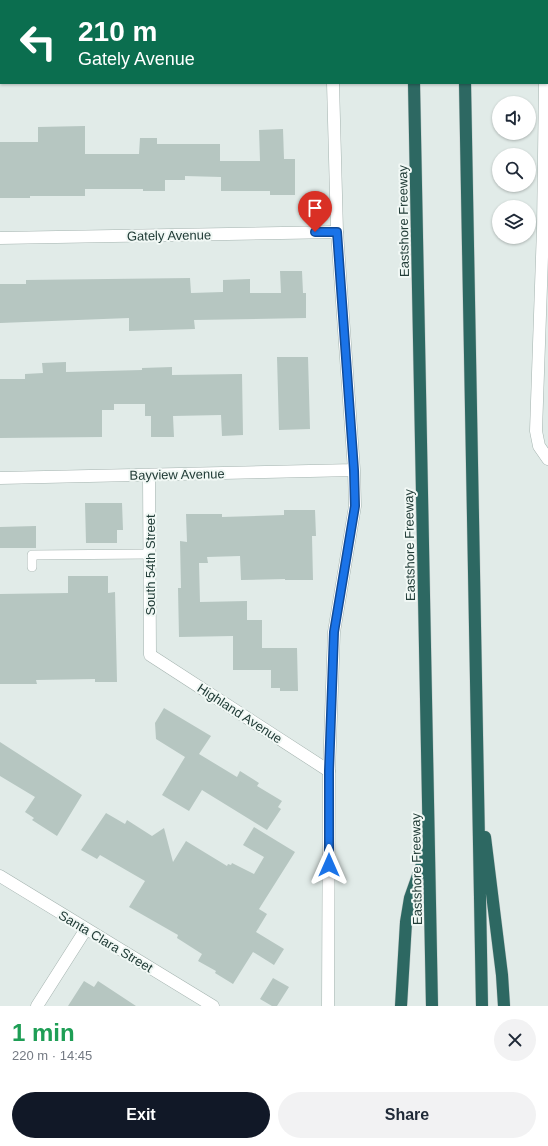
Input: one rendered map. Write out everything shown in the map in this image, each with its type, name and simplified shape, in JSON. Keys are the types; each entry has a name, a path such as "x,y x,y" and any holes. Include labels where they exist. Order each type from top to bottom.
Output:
{"highway":[{"name":"Eastshore Freeway","path":"414,84 432,1006"},
{"path":"465,84 482,1006"},
{"path":"477,771 502,975 504,1006"},
{"path":"401,1006 406,922 410,898 429,843"}],"street":[{"path":"328,1006 329,771 334,632 355,506 354,470 337,232 333,84"},
{"path":"545,84 545,228 536,431 539,446 548,459"},
{"name":"Gately Avenue","path":"0,238 337,232"},
{"name":"Bayview Avenue","path":"0,478 354,470"},
{"name":"South 54th Street","path":"149,475 150,655"},
{"name":"Highland Avenue","path":"150,655 329,771"},
{"name":"Santa Clara Street","path":"0,876 213,1006"},
{"path":"37,1006 86,929"}],"lane":[{"path":"32,567 32,555 150,554"}],"building":[{"path":"85,126 85,154 139,154 140,138 157,138 157,144 220,144 220,161 260,161 259,130 283,129 284,159 295,159 295,195 270,195 270,191 221,191 221,177 185,176 185,180 165,180 165,191 143,191 143,189 85,189 85,196 30,196 30,198 0,198 0,142 38,142 38,127"},
{"path":"280,271 302,271 303,293 306,293 306,318 194,320 195,329 129,331 129,318 0,323 0,284 26,284 26,280 190,278 191,293 223,292 223,280 250,279 250,293 281,293"},
{"path":"277,357 308,357 310,429 279,430"},
{"path":"66,362 66,372 142,370 142,368 172,367 172,375 242,374 243,435 222,436 221,415 173,416 174,437 151,437 151,416 145,416 145,404 114,404 114,410 102,410 102,437 0,438 0,379 25,379 25,374 43,373 42,363"},
{"path":"85,503 122,503 123,530 117,530 117,543 86,543"},
{"path":"284,510 315,510 316,536 312,536 313,580 241,580 240,556 207,557 208,563 199,563 200,602 247,601 247,620 262,620 262,648 297,648 298,691 280,691 280,688 271,688 271,670 233,670 233,636 179,637 178,588 181,588 180,541 187,542 186,514 222,514 222,517 284,515"},
{"path":"36,526 36,548 0,548 0,527"},
{"path":"68,576 108,576 108,593 115,592 117,682 95,682 95,679 36,680 37,684 0,684 0,594 68,593"},
{"path":"164,708 211,736 199,754 237,777 240,771 259,783 257,786 282,801 278,807 281,809 267,830 202,790 189,811 162,795 185,757 156,739 155,723"},
{"path":"0,742 82,795 57,836 32,820 34,818 25,812 35,797 0,776"},
{"path":"106,813 125,824 127,820 152,836 164,828 173,862 186,841 227,866 228,864 231,865 232,863 254,874 264,857 243,845 254,827 295,852 259,909 267,914 256,932 284,949 274,965 253,952 233,984 215,973 216,971 198,961 202,954 177,938 178,935 129,907 145,881 100,855 97,859 81,850"},
{"path":"273,978 289,987 277,1006 272,1006 260,999"},
{"path":"84,981 94,987 98,981 136,1006 68,1006"}],"route":[{"path":"315,232 337,232 345,327 355,506 334,632 329,771 329,865"}]}
